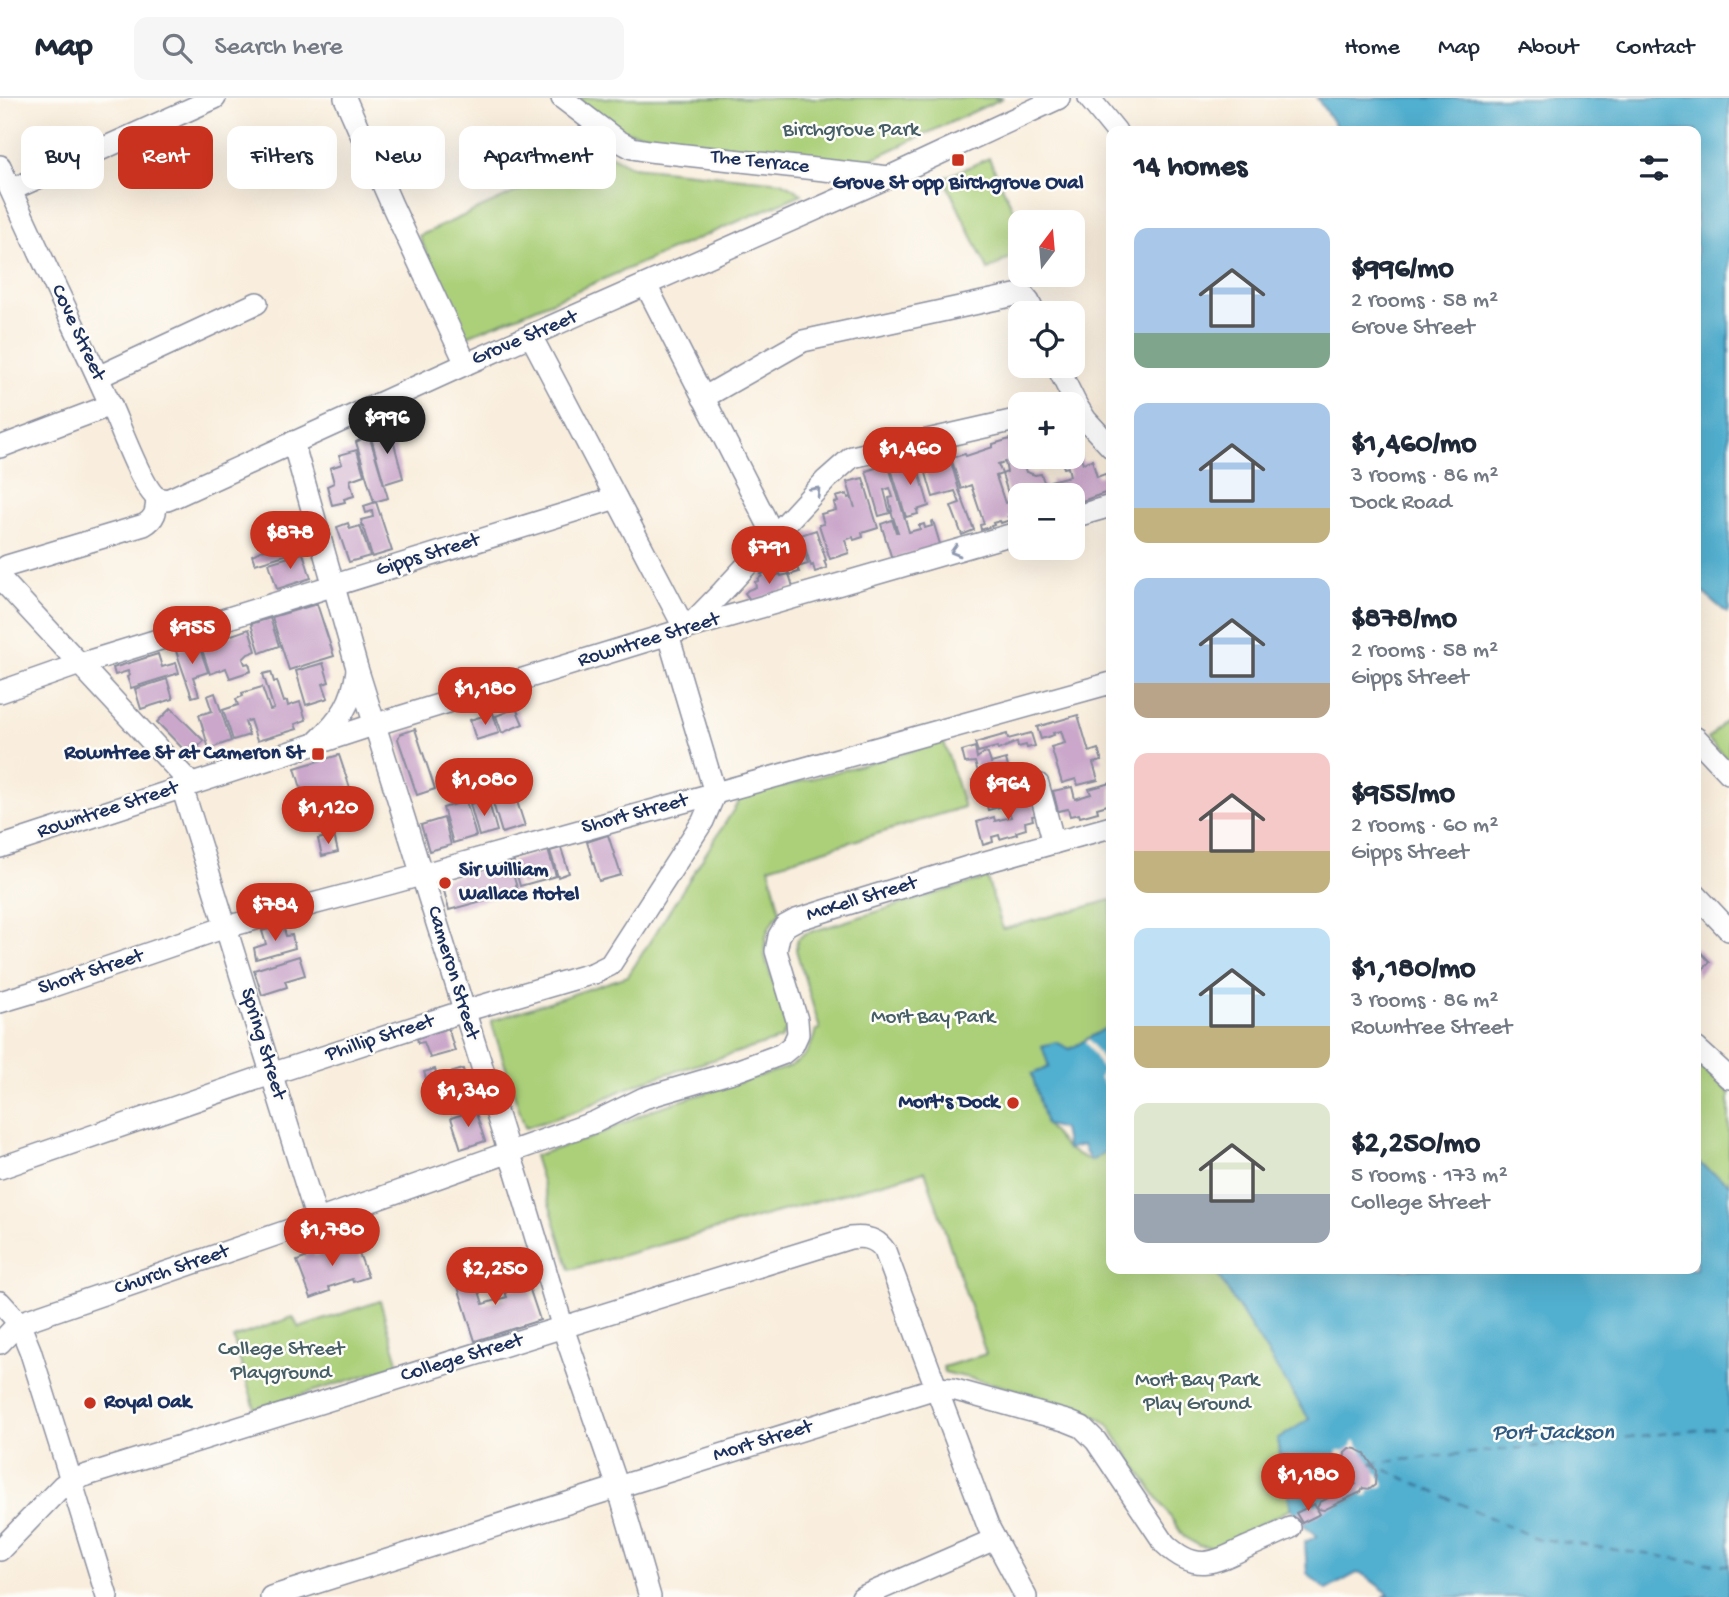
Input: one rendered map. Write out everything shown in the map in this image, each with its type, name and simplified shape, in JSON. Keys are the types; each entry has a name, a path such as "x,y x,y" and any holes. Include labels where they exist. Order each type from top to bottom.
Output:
{"street":[{"path":"11,190 215,98"},
{"path":"345,98 466,364"},
{"name":"The Terrace","path":"562,98 617,140 632,148 889,177"},
{"name":"Grove Street","path":"157,498 172,498 466,364 889,177 1059,98"},
{"path":"1089,98 1112,126"},
{"name":"Cove Street","path":"0,166 144,481 157,498"},
{"path":"646,285 774,536"},
{"path":"703,398 803,341 1014,295 1023,301"},
{"path":"97,377 257,303"},
{"path":"531,336 616,498 677,632 715,793"},
{"path":"0,447 111,405"},
{"path":"1085,419 1106,442"},
{"path":"677,632 723,591 826,480 852,457 1008,422"},
{"name":"Cameron Street","path":"293,442 375,724 563,1328 618,1487 650,1597"},
{"path":"0,572 7,566 144,524 152,520 157,498"},
{"name":"Gipps Street","path":"0,692 334,584 616,498"},
{"path":"1085,514 1106,507"},
{"name":"Rowntree Street","path":"0,847 375,724 1008,535"},
{"name":"Spring Street","path":"0,578 80,664 186,786 226,927 317,1220"},
{"path":"723,591 725,607 731,616"},
{"path":"316,743 331,729 346,708 353,693 358,668"},
{"name":"Short Street","path":"0,1002 226,927 1106,685"},
{"path":"1701,743 1729,773"},
{"path":"1038,784 1054,843"},
{"name":"Phillip Street","path":"0,1168 271,1074 464,1011 594,973 610,965 703,821 715,793"},
{"name":"McKell Street","path":"509,1153 595,1122 644,1098 736,1071 782,1054 793,1045 797,1034 797,1020 776,951 779,936 785,926 796,920 971,866 1106,828"},
{"path":"1701,900 1729,930"},
{"path":"1701,1053 1729,1078"},
{"name":"Church Street","path":"0,1343 19,1323 509,1153"},
{"name":"College Street","path":"0,1550 61,1486 71,1480 860,1237 869,1238 881,1245 885,1251 988,1526 1026,1597"},
{"path":"0,1302 19,1323 30,1350 107,1597"},
{"name":"Mort Street","path":"271,1597 936,1388 952,1389 1082,1427 1096,1441 1165,1544 1190,1560 1200,1563 1217,1561 1290,1528"},
{"path":"862,1597 995,1539"}],"green space":[{"name":"Birchgrove Park","path":"577,98 1003,98 859,165 617,130 616,126 612,126"},
{"path":"616,158 632,167 782,182 802,194 465,337 419,236 523,189 616,189"},
{"path":"989,158 1013,210 1008,210 1008,259 988,270 944,178"},
{"path":"1729,717 1729,762 1708,739"},
{"path":"944,742 964,807 769,867 780,912 767,932 765,956 786,1024 781,1039 650,1079 580,1110 525,1128 491,1021 628,976 741,798"},
{"name":"Mort Bay Park","path":"987,878 1003,929 1106,901 1106,1028 1070,1049 1049,1067 1032,1074 1046,1125 1067,1149 1091,1161 1106,1151 1106,1274 1217,1274 1310,1419 1277,1440 1291,1509 1213,1548 1200,1546 1184,1537 1102,1420 1082,1410 1040,1397 944,1372 943,1367 986,1354 925,1171 570,1270 534,1156 593,1137 654,1109 789,1067 800,1060 812,1043 816,1030 820,1029 796,950 797,940 804,934"},
{"path":"1701,1067 1729,1092 1729,1184 1701,1164"},
{"name":"College Street Playground","path":"380,1301 399,1365 255,1409 233,1338 293,1317 299,1328"}],"water":[{"path":"1317,98 1729,98 1727,613 1701,591 1701,126 1336,126"},
{"path":"1106,1028 1106,1151 1091,1161 1083,1145 1067,1149 1063,1129 1046,1125 1032,1074 1049,1067 1042,1046 1056,1042 1070,1049"},
{"name":"Port Jackson","path":"1701,1164 1729,1184 1729,1597 1383,1597 1389,1594 1364,1575 1357,1573 1326,1590 1307,1573 1305,1542 1317,1536 1291,1509 1277,1440 1309,1419 1217,1274 1701,1274"}],"pier":[{"path":"1089,1039 1106,1065 1106,1088 1099,1077 1103,1070 1085,1041"},
{"path":"1355,1440 1385,1485 1369,1491 1364,1497 1361,1492 1302,1523 1296,1513 1314,1504 1316,1506 1355,1484 1336,1452 1349,1448"}],"building":[{"path":"390,428 403,478 384,484 370,434"},
{"path":"369,435 388,498 374,502 356,442"},
{"path":"1008,440 1008,469 1025,469 1035,475 1041,474 1044,483 1008,483 1008,493 1002,474 996,476 1005,503 1008,502 1008,521 993,523 994,525 981,530 980,525 984,524 971,485 961,489 951,458 965,454 966,456","holes":["1005,462 1007,472 1002,474 998,464"]},
{"path":"357,450 364,475 350,480 354,496 344,499 345,502 332,505 327,486 334,483 330,468 342,464 339,455"},
{"path":"949,455 974,530 962,535 951,506 960,503 955,491 933,497 923,463"},
{"path":"915,458 929,506 917,510 918,514 906,517 890,465"},
{"path":"1092,460 1097,477 1105,474 1106,493 1085,500 1085,483 1051,483 1070,476 1068,469 1085,469 1085,462"},
{"path":"888,464 909,532 920,529 919,525 924,524 925,528 932,526 933,521 940,544 892,559 881,524 892,520 898,532 889,498 893,497 890,488 884,490 890,513 879,516 866,471"},
{"path":"863,478 878,528 862,533 863,537 845,540 849,553 830,559 819,525 824,524 821,514 836,510 836,497 847,494 855,508 847,482"},
{"path":"376,502 392,551 372,557 361,520 373,517 372,511 366,513 364,506"},
{"path":"348,523 350,529 360,526 370,556 349,562 337,527"},
{"path":"816,530 827,568 815,572 801,535"},
{"path":"293,537 298,551 255,564 252,555 265,549 264,546"},
{"path":"802,543 808,564 797,567 799,572 789,575 783,553 791,551 789,546"},
{"path":"303,553 311,578 277,589 269,563"},
{"path":"767,572 769,578 789,574 793,587 751,601 745,593 756,587 755,582 761,574"},
{"path":"317,604 334,656 289,670 272,617"},
{"path":"270,618 279,646 260,653 251,624"},
{"path":"249,629 256,651 243,659 245,664 249,663 251,671 230,678 226,668 210,674 200,643"},
{"path":"198,643 208,672 193,677 199,695 192,697 176,651"},
{"path":"158,654 162,667 176,663 179,673 131,688 128,671 115,675 113,668"},
{"path":"323,663 329,682 323,684 328,698 306,705 296,671"},
{"path":"271,672 284,702 287,701 288,706 300,702 306,720 295,724 297,729 257,741 250,720 245,722 249,735 233,740 223,710 238,705 236,699 243,696 242,693 262,687 270,710 274,709 263,674"},
{"path":"167,679 173,699 141,709 135,689"},
{"path":"215,693 231,741 209,749 199,715 212,711 207,696"},
{"path":"171,708 204,741 189,755 157,722"},
{"path":"516,708 523,724 502,733 496,716"},
{"path":"493,713 499,733 476,740 470,720"},
{"path":"1078,715 1089,752 1098,749 1102,761 1093,763 1098,780 1078,785 1076,779 1062,783 1051,747 1065,743 1061,731 1041,739 1037,727"},
{"path":"415,729 435,789 417,795 398,739 400,734"},
{"path":"1031,733 1035,746 1027,748 1026,745 1018,747 1017,742 998,750 997,747 978,752 975,743 1007,734 1008,739"},
{"path":"975,747 977,758 984,753 988,754 991,763 1006,759 1015,796 1001,800 1003,806 988,810 984,794 977,796 972,780 980,779 975,762 965,763 962,751"},
{"path":"339,755 350,788 330,794 332,802 320,805 322,811 309,815 295,768"},
{"path":"1106,784 1106,805 1097,808 1098,812 1080,817 1079,814 1070,816 1068,809 1058,811 1053,791 1072,787 1075,799 1091,794 1089,789"},
{"path":"512,786 525,826 502,833 490,793"},
{"path":"488,799 497,831 479,836 470,804"},
{"path":"1028,799 1030,805 1034,804 1037,815 1032,816 1033,820 1025,822 1026,829 1000,839 999,835 992,837 993,842 983,845 977,822 994,817 995,821 1011,817 1007,805"},
{"path":"466,801 476,836 453,843 443,808"},
{"path":"444,818 451,845 429,851 421,825"},
{"path":"334,835 338,852 322,856 318,839"},
{"path":"608,835 621,875 599,881 587,842"},
{"path":"561,848 569,873 558,877 550,851"},
{"path":"548,850 556,876 520,886 513,861"},
{"path":"509,861 518,891 449,910 442,883 445,879"},
{"path":"283,925 286,936 292,935 295,948 256,959 254,948 266,944 262,931"},
{"path":"1701,952 1710,962 1701,972"},
{"path":"299,956 305,975 285,981 287,987 262,995 254,970"},
{"path":"448,1028 455,1051 430,1058 424,1042 418,1043 417,1038"},
{"path":"435,1069 437,1077 463,1069 467,1082 431,1093 424,1072"},
{"path":"475,1110 485,1141 461,1149 451,1118"},
{"path":"353,1238 368,1277 329,1287 330,1291 311,1298 297,1261 313,1252 315,1256 340,1247 338,1243"},
{"path":"471,1265 483,1304 507,1297 505,1292 528,1284 540,1320 475,1341 453,1271"},
{"path":"1349,1448 1364,1453 1376,1471 1375,1485 1370,1489 1363,1488 1361,1492 1324,1510 1318,1509 1320,1502 1356,1484 1344,1464 1345,1452"},
{"path":"1314,1504 1320,1514 1302,1523 1296,1513"}],"ferry route":[{"path":"1371,1463 1729,1427"},
{"path":"1371,1463 1535,1538 1729,1565"}],"place":[{"name":"Grove St opp Birchgrove Oval","path":"958,160"},
{"name":"Rowntree St at Cameron St","path":"318,754"},
{"name":"Sir William Wallace Hotel","path":"445,883"},
{"name":"Mort's Dock","path":"1013,1103"},
{"name":"Royal Oak","path":"90,1403"}],"park label":[{"name":"Mort Bay Park Play Ground","path":"1197,1393"}]}
